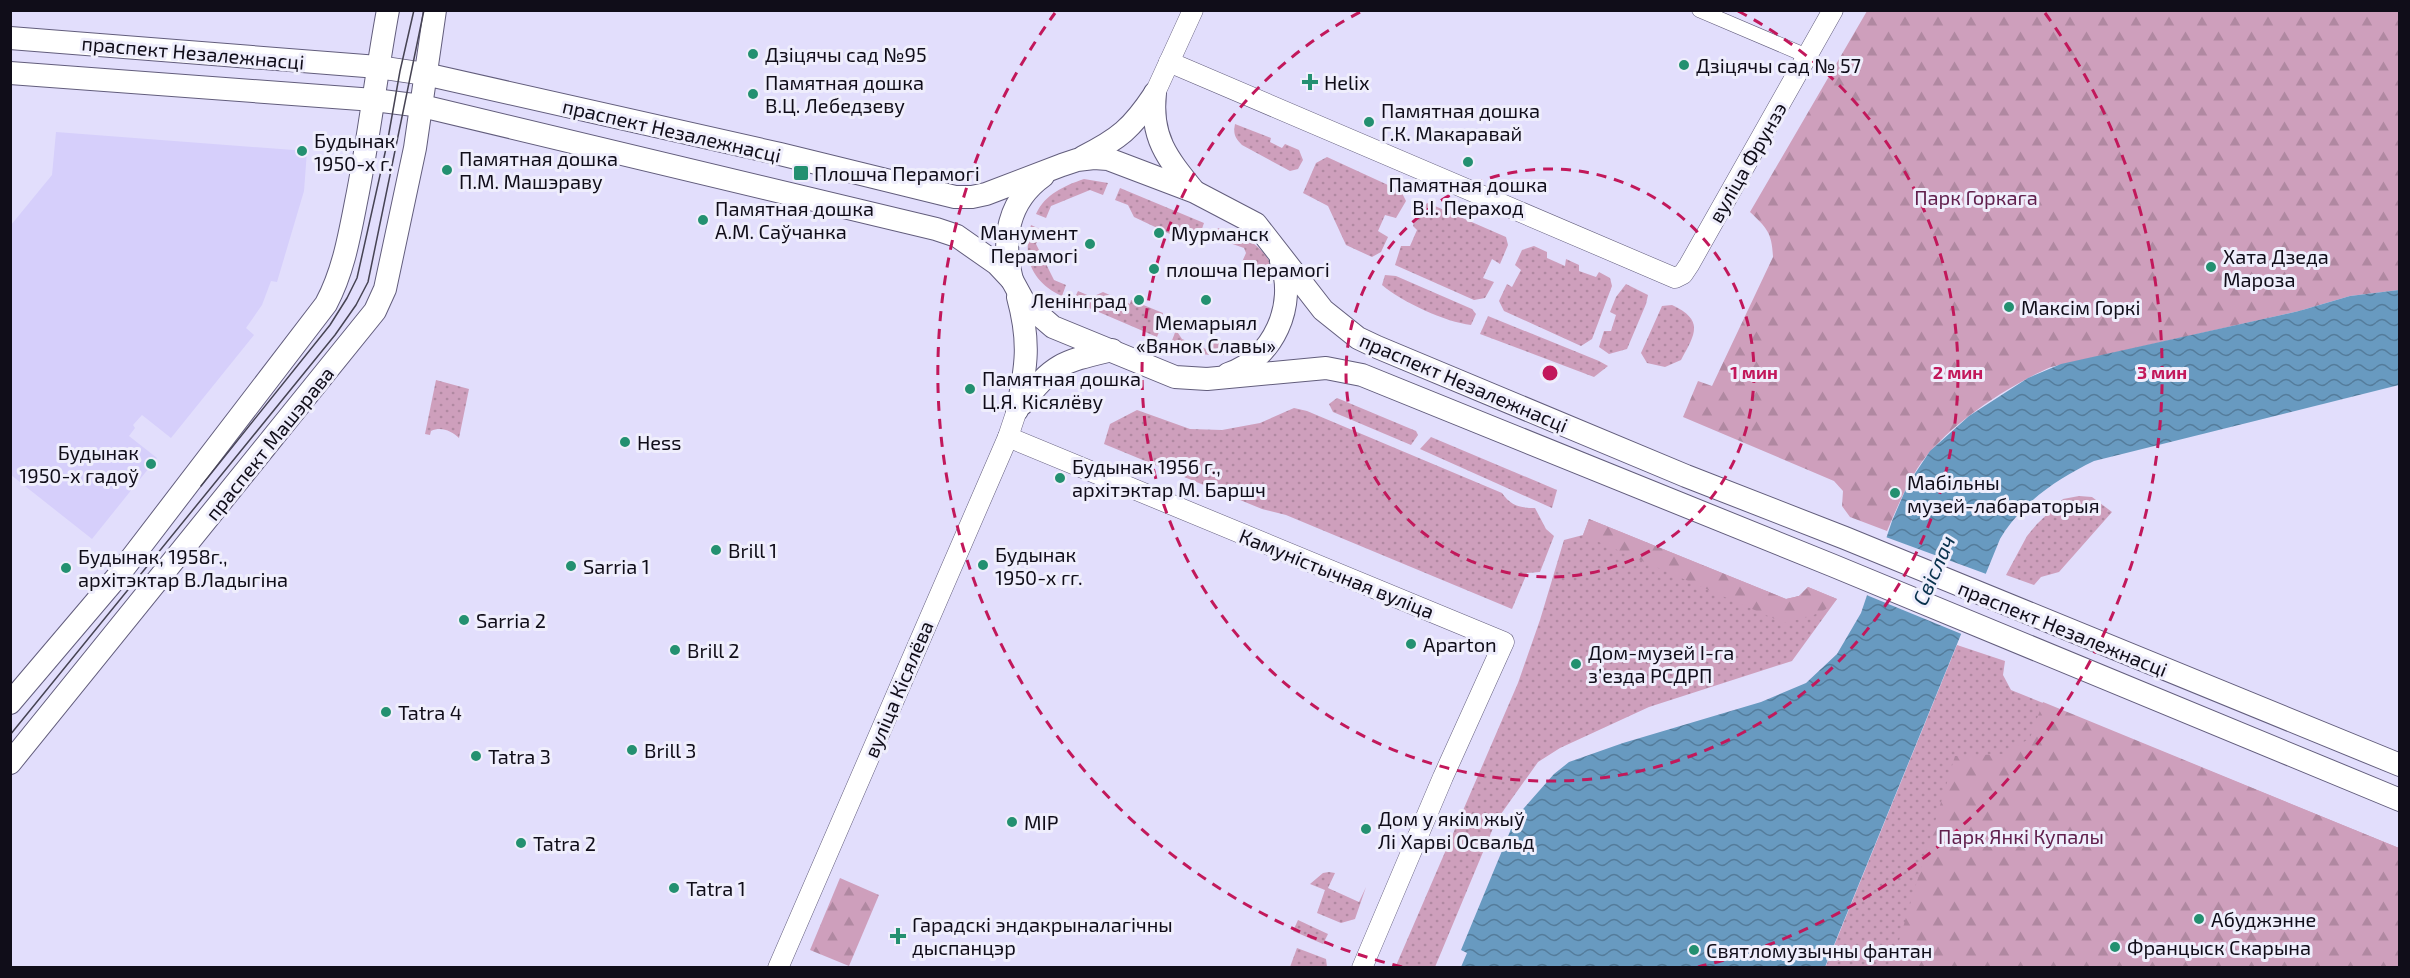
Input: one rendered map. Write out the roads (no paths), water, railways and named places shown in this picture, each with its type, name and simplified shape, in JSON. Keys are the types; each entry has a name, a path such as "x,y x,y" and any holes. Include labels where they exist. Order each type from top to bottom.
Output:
{"main road":[{"name":"праспект Машэрава","path":"10,703 117,577 326,304 338,282 360,183 388,10"},
{"name":"праспект Машэрава","path":"10,763 375,311 385,289 414,157 435,10"},
{"name":"праспект Незалежнасці","path":"10,38 378,67 425,74 780,154 955,197 986,194 1077,160 1108,159 1194,192 1256,224 1323,310 1358,338 1686,476 1845,538 2400,765"},
{"name":"праспект Незалежнасці","path":"10,74 374,100 422,106 936,228 957,236 980,251 1014,285 1032,311 1053,327 1175,376 1192,379 1326,368 1362,375 1995,632 2400,800"},
{"path":"1077,160 1119,136 1136,122 1155,93"},
{"path":"1155,93 1153,112 1159,140 1176,169 1194,192"},
{"path":"1017,410 1027,361 1023,318 1006,253 1007,234 1018,202 1029,188 1052,170"},
{"path":"1220,377 1234,372 1257,356 1281,322 1285,309 1286,281 1276,251"},
{"path":"1017,410 1040,380 1062,363 1112,350"},
{"path":"206,460 235,485"}],"street":[{"path":"1155,93 1193,10"},
{"path":"1699,10 1807,56"},
{"name":"вуліца Фрунзэ","path":"1169,62 1675,278 1683,274 1689,265 1833,10"},
{"name":"вуліца Кісялёва","path":"778,968 1008,437 1017,410"},
{"name":"Камуністычная вуліца","path":"1008,437 1504,642 1443,777 1362,968"}],"water":[{"name":"Свіслач","path":"2399,290 2399,385 2094,461 2041,493 2018,514 2000,539 1825,967 1461,967 1467,953 1461,950 1516,817 1554,774 1569,762 1623,743 1761,702 1806,683 1837,654 1861,613 1892,521 1908,484 1930,451 1969,416 2028,378 2061,364 2299,311 2350,296"}],"tram line":[{"path":"201,486 330,325 357,278 414,10"},
{"path":"10,735 335,335 356,305 368,282 424,10"}],"place":[{"name":"Дзіцячы сад №95","path":"753,54"},
{"name":"Дзіцячы сад № 57","path":"1684,65"},
{"name":"Helix","path":"1310,82"},
{"name":"Памятная дошка В.Ц. Лебедзеву","path":"753,94"},
{"name":"Памятная дошка Г.К. Макаравай","path":"1369,122"},
{"name":"Будынак 1950-х г.","path":"302,151"},
{"name":"Памятная дошка В.І. Пераход","path":"1468,162"},
{"name":"Памятная дошка П.М. Машэраву","path":"447,170"},
{"name":"Плошча Перамогі","path":"801,173"},
{"name":"Памятная дошка А.М. Саўчанка","path":"703,220"},
{"name":"Мурманск","path":"1159,233"},
{"name":"Манумент Перамогі","path":"1090,244"},
{"name":"Хата Дзеда Мароза","path":"2211,267"},
{"name":"плошча Перамогі","path":"1154,269"},
{"name":"Ленінград","path":"1139,300"},
{"name":"Мемарыял «Вянок Славы»","path":"1206,300"},
{"name":"Максім Горкі","path":"2009,307"},
{"name":"Памятная дошка Ц.Я. Кісялёву","path":"970,389"},
{"name":"Hess","path":"625,442"},
{"name":"Будынак 1950-х гадоў","path":"151,464"},
{"name":"Будынак 1956 г., архітэктар М. Баршч","path":"1060,478"},
{"name":"Мабільны музей-лабараторыя","path":"1895,493"},
{"name":"Brill 1","path":"716,550"},
{"name":"Будынак 1950-х гг.","path":"983,565"},
{"name":"Sarria 1","path":"571,566"},
{"name":"Будынак, 1958г., архітэктар В.Ладыгіна","path":"66,568"},
{"name":"Sarria 2","path":"464,620"},
{"name":"Aparton","path":"1411,644"},
{"name":"Brill 2","path":"675,650"},
{"name":"Дом-музей I-га зʼезда РСДРП","path":"1576,664"},
{"name":"Tatra 4","path":"386,712"},
{"name":"Brill 3","path":"632,750"},
{"name":"Tatra 3","path":"476,756"},
{"name":"МІР","path":"1012,822"},
{"name":"Дом у якім жыў Лі Харві Освальд","path":"1366,829"},
{"name":"Tatra 2","path":"521,843"},
{"name":"Tatra 1","path":"674,888"},
{"name":"Абуджэнне","path":"2199,919"},
{"name":"Гарадскі эндакрыналагічны дыспанцэр","path":"898,936"},
{"name":"Францыск Скарына","path":"2115,947"},
{"name":"Святломузычны фантан","path":"1694,950"}],"park label":[{"name":"Парк Горкага","path":"1976,197"},
{"name":"Парк Янкі Купалы","path":"2021,836"}]}
